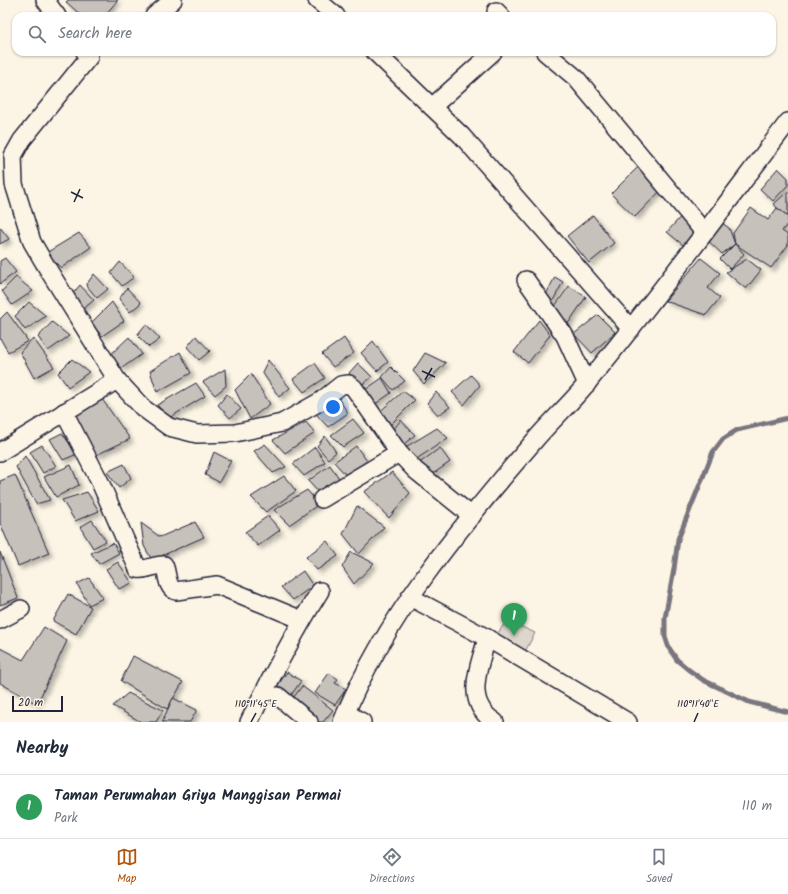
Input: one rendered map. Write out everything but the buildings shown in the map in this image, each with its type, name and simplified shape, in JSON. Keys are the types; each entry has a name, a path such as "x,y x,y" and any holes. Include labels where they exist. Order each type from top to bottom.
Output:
{"street":[{"path":"45,0 54,12"},
{"path":"159,12 173,0"},
{"path":"317,0 331,12"},
{"path":"88,56 22,140 13,156 14,184 32,242 117,380 143,408 170,427 197,434 235,433 282,423 321,401 341,385 349,384 354,388 399,453 415,470 472,516"},
{"path":"379,56 462,136 631,329"},
{"path":"432,107 489,56"},
{"path":"550,56 576,78 704,232"},
{"path":"362,722 344,718 379,646 410,597 472,516 536,439 587,384 631,329 788,122"},
{"path":"526,280 566,336 587,384"},
{"path":"0,452 117,380"},
{"path":"64,412 100,482 138,568 142,570 164,565 170,587 173,590 176,591 217,585 302,620"},
{"path":"322,499 399,453"},
{"path":"249,722 302,620 320,591"},
{"path":"410,597 487,638 628,722"},
{"path":"0,620 21,609"},
{"path":"487,638 475,684 476,698 487,717 495,722"},
{"path":"278,696 310,722"}],"shaded area":[{"path":"507,620 535,633 522,657 493,640"}],"waterway":[{"path":"788,418 737,430 723,439 713,452 678,539 665,618 665,636 669,648 677,660 689,670 703,680 749,702 788,712"}],"place":[{"name":"Taman Perumahan Griya Manggisan Permai","path":"514,636"}]}
